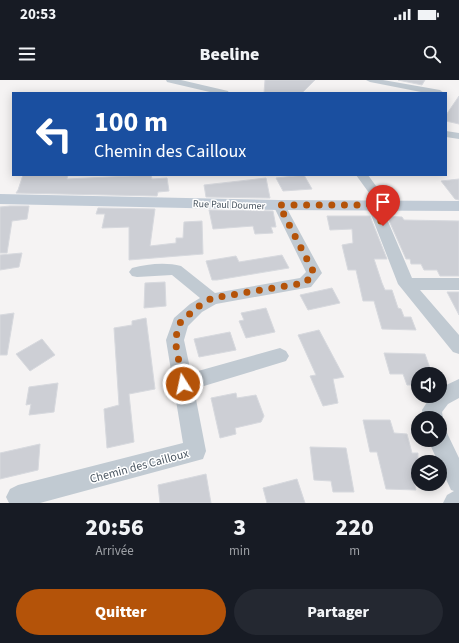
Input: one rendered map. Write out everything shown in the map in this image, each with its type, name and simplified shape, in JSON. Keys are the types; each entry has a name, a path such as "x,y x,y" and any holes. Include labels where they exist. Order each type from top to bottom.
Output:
{"street":[{"path":"170,80 221,92"},
{"path":"370,80 443,90"},
{"path":"447,134 459,136"},
{"path":"363,176 378,197 377,212 406,284 459,347"},
{"name":"Rue Paul Doumer","path":"0,198 279,205 459,206"},
{"name":"Chemin des Cailloux","path":"18,497 195,451 175,340 180,323 196,308 212,298 305,283 314,273 279,205"},
{"path":"137,272 168,269 176,270 212,298"},
{"path":"406,284 459,284"},
{"path":"183,384 280,356"},
{"path":"432,411 441,398 459,388"},
{"path":"442,447 459,482"},
{"path":"455,503 459,501"}],"building":[{"path":"265,80 315,80 303,92 264,92"},
{"path":"398,80 425,80 422,85"},
{"path":"459,96 459,124 447,121 447,114"},
{"path":"23,176 68,176 67,179 151,176 152,179 167,178 169,191 158,192 157,196 16,193"},
{"path":"305,176 312,189 283,191 276,178"},
{"path":"266,178 270,198 206,197 204,185"},
{"path":"459,179 459,200 455,199 441,181"},
{"path":"29,206 27,219 12,221 7,253 0,253 0,207"},
{"path":"98,208 155,209 150,246 176,243 176,238 183,238 184,222 202,221 203,254 129,260 129,227 102,228 105,214 96,214"},
{"path":"209,210 273,211 276,227 271,227 273,233 255,234 253,226 213,229"},
{"path":"327,216 370,216 387,259 374,259 382,283 385,290 392,290 398,308 401,309 404,317 411,317 416,330 382,329 374,301 363,301 356,270 348,270 342,245 353,243 352,229 330,230"},
{"path":"387,216 402,217 404,220 459,221 459,276 440,276 437,270 424,270 421,264 411,264 410,259 406,259"},
{"path":"22,253 19,267 0,270 0,255"},
{"path":"282,255 289,268 217,280 212,280 206,261 236,256 239,262"},
{"path":"165,282 166,306 144,308 145,283"},
{"path":"332,288 340,303 308,310 300,295"},
{"path":"447,292 459,292 459,315"},
{"path":"266,308 275,332 246,338 239,321 244,320 241,313"},
{"path":"14,313 7,355 0,355 0,315"},
{"path":"146,318 155,389 129,394 134,442 107,448 104,409 119,405 114,328 132,325 132,321"},
{"path":"319,330 344,377 333,379 338,403 323,406 310,376 316,375 298,335"},
{"path":"230,332 236,350 199,357 194,339"},
{"path":"42,339 55,355 30,371 16,354"},
{"path":"384,353 425,354 430,367 411,367 411,385 407,385 403,374 390,374"},
{"path":"58,383 54,412 29,415 31,404 26,405 29,387"},
{"path":"236,393 237,398 256,395 264,416 261,422 235,428 236,434 220,438 211,398"},
{"path":"363,420 390,420 394,433 407,434 412,453 418,453 418,455 411,455 411,490 386,489 377,452 370,452"},
{"path":"40,444 38,470 0,479 0,453"},
{"path":"310,447 346,448 354,492 333,492 331,481 314,480"},
{"path":"206,474 211,503 160,503 158,485"},
{"path":"297,479 305,503 267,503 263,488"}],"route":[{"path":"183,384 175,340 180,323 196,308 212,298 305,283 314,273 279,205 378,205 377,212 383,226"}]}
